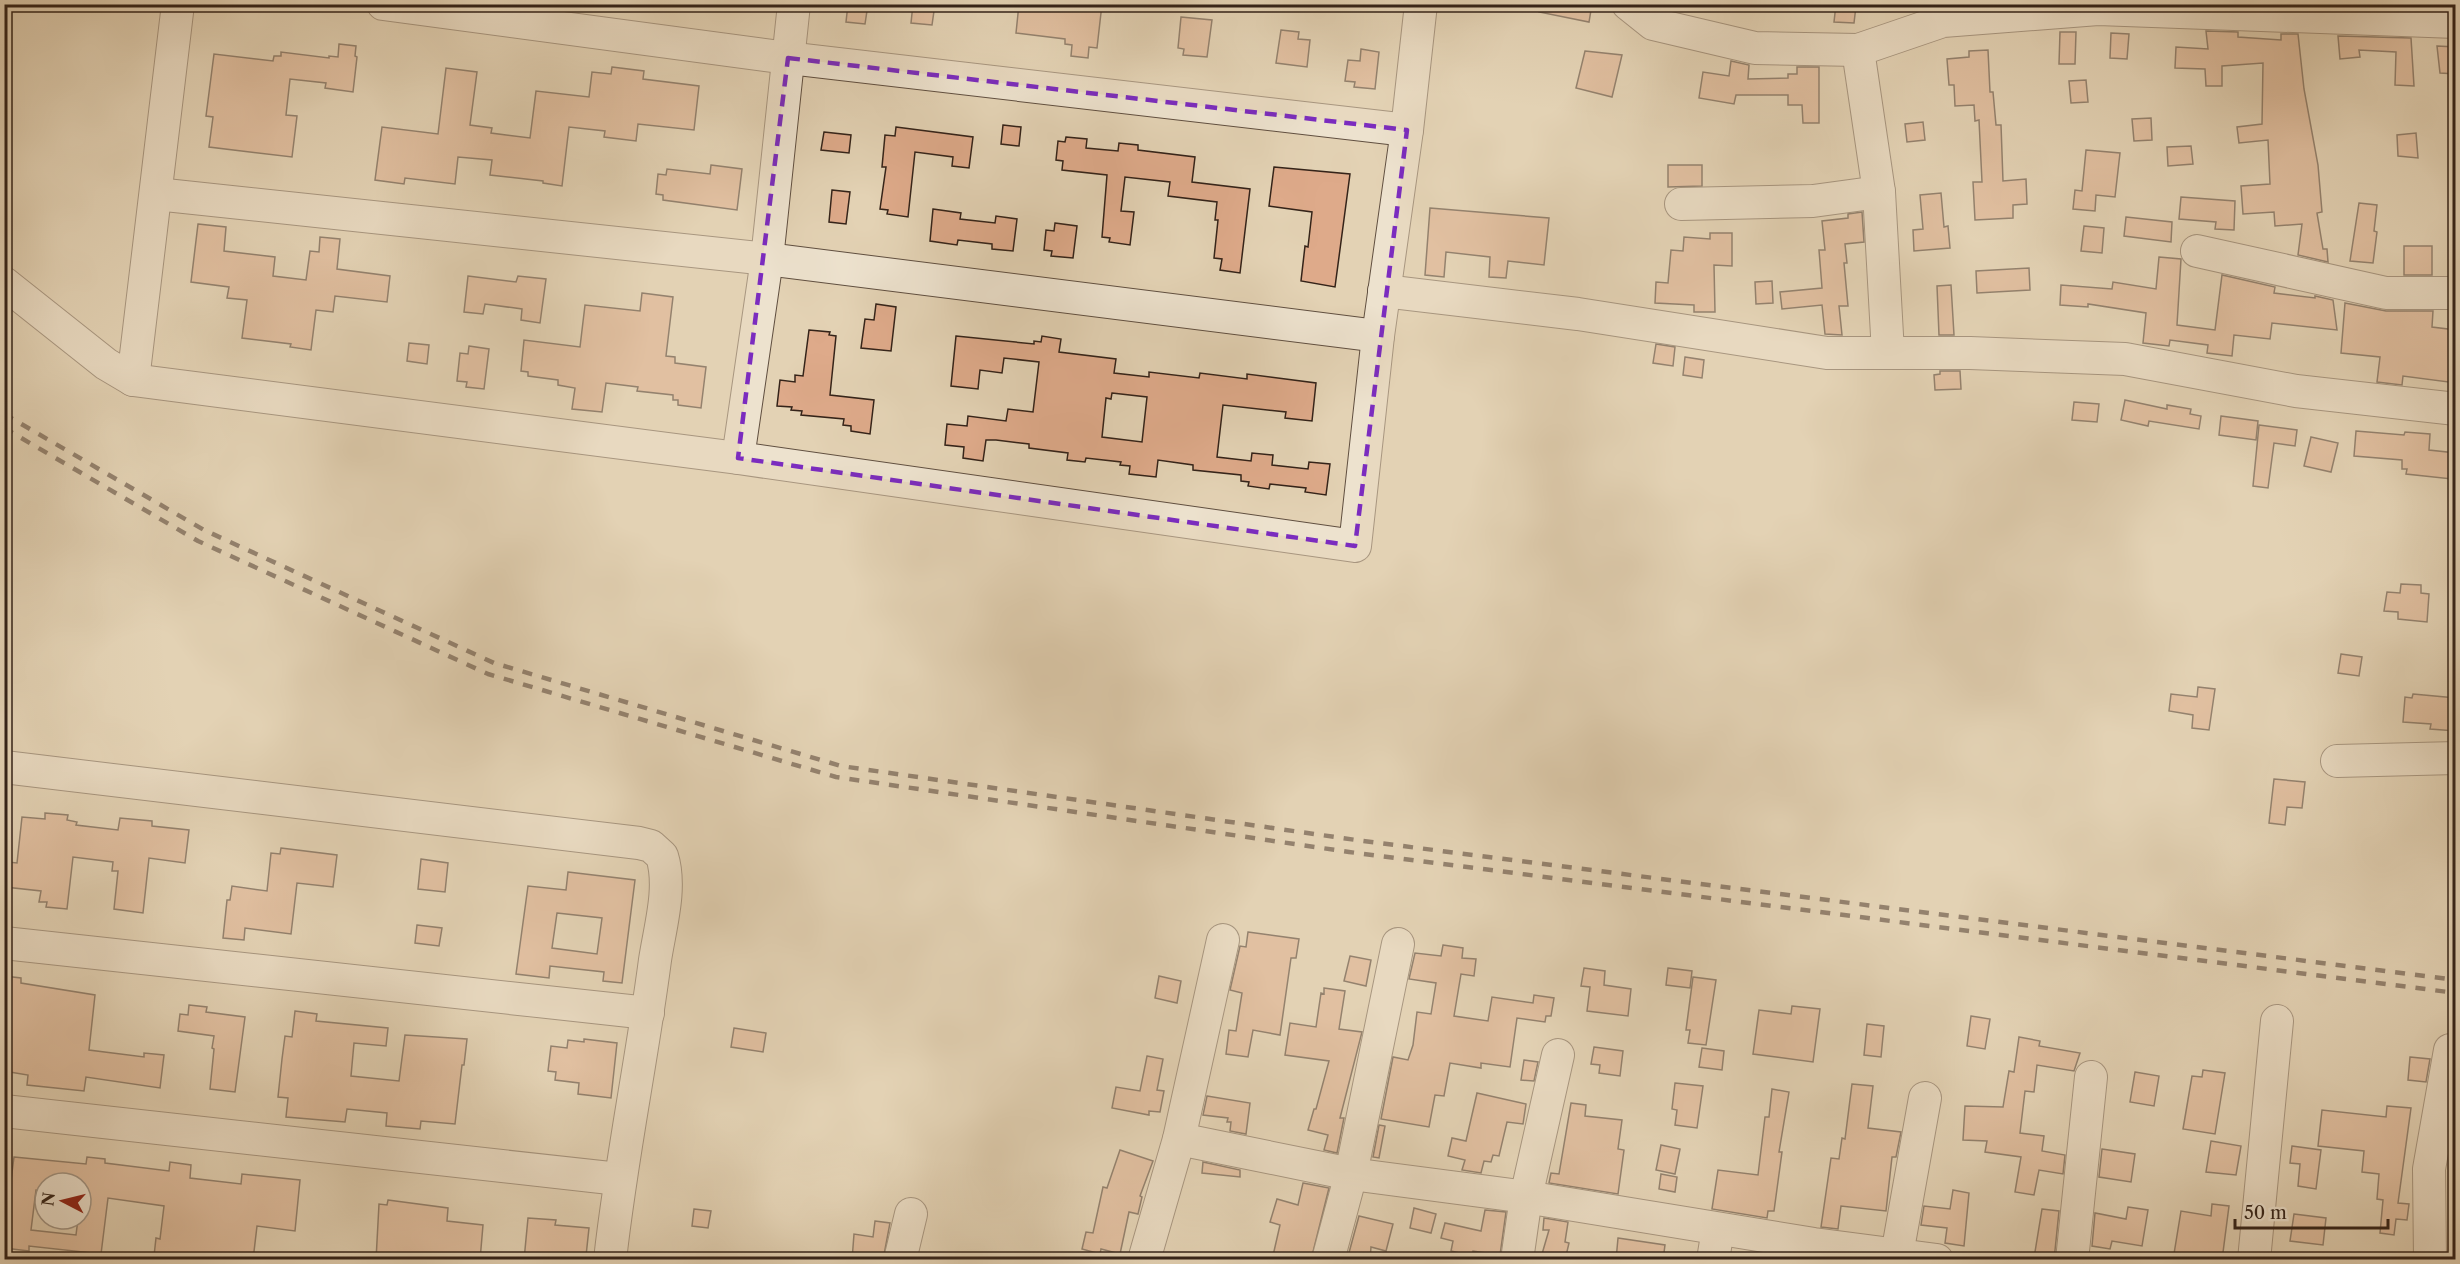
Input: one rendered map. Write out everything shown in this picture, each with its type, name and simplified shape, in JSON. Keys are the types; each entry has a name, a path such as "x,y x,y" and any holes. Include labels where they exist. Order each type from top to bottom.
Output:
{"street":[{"path":"133,380 178,4"},
{"path":"383,4 788,58 1407,130"},
{"path":"738,458 766,259 795,4"},
{"path":"4,283 106,364 133,380 738,458 1355,546 1378,336 1407,130 1421,4"},
{"path":"1628,4 1653,24 1755,48 1858,50 1943,21 2040,9 2219,10 2456,22"},
{"path":"1858,50 1879,192 1888,353"},
{"path":"1681,204 1813,201 1879,192"},
{"path":"156,194 766,259 1378,336"},
{"path":"2197,250 2386,293 2456,293"},
{"path":"1384,291 1578,314 1827,353 1970,352 2125,359 2296,391 2456,409"},
{"path":"2337,761 2456,758"},
{"path":"4,767 651,846 662,856 666,882 648,1013 619,1179 610,1260"},
{"path":"1144,1260 1179,1139 1223,940"},
{"path":"4,943 648,1013"},
{"path":"1328,1260 1351,1174 1398,944"},
{"path":"2254,1260 2277,1021"},
{"path":"2430,1260 2429,1169 2450,1050"},
{"path":"1517,1260 1526,1197 1558,1055"},
{"path":"2072,1260 2091,1077"},
{"path":"1896,1257 1925,1098"},
{"path":"4,1111 619,1179"},
{"path":"1179,1139 1351,1174 1526,1197 1814,1245 1896,1257 1937,1260"},
{"path":"900,1260 911,1214"},
{"path":"1713,1260 1718,1229"}],"highlighted area":[{"path":"788,58 1407,130 1355,546 738,458"}],"building":[{"path":"848,4 868,4 865,24 846,22"},
{"path":"913,4 935,4 932,25 911,23"},
{"path":"1019,4 1102,4 1097,48 1089,47 1088,58 1071,56 1072,45 1065,44 1065,39 1016,33"},
{"path":"1540,4 1592,4 1589,22 1539,12"},
{"path":"1836,4 1856,6 1854,23 1834,22"},
{"path":"1181,17 1212,20 1207,57 1183,55 1184,49 1178,48"},
{"path":"1281,30 1299,32 1298,39 1310,40 1307,67 1276,63"},
{"path":"2206,31 2238,32 2238,37 2281,40 2281,34 2298,34 2304,89 2318,165 2322,212 2317,213 2323,249 2327,249 2328,262 2298,255 2302,224 2275,226 2274,212 2243,214 2241,186 2270,184 2268,140 2239,143 2237,127 2262,124 2263,63 2222,66 2222,86 2206,86 2205,69 2175,68 2176,47 2208,49"},
{"path":"2060,32 2076,32 2075,64 2059,64"},
{"path":"2111,33 2129,34 2127,59 2110,58"},
{"path":"2338,36 2411,38 2414,86 2395,85 2396,52 2359,50 2360,57 2340,59"},
{"path":"339,44 356,46 353,92 325,88 326,83 290,79 286,115 297,116 292,157 209,147 213,117 206,116 214,54 273,61 274,56 281,56 281,52 329,58 329,56 338,57"},
{"path":"2437,46 2456,47 2456,74 2440,73"},
{"path":"1361,49 1379,52 1375,89 1354,87 1355,82 1345,81 1348,60 1360,61"},
{"path":"1988,50 1990,92 1993,92 1996,125 2001,125 2003,181 2026,179 2027,204 2013,205 2013,218 1975,220 1973,182 1982,182 1979,120 1975,121 1974,105 1955,106 1954,85 1949,85 1947,59 1969,57 1969,51"},
{"path":"1585,51 1622,55 1612,97 1576,88"},
{"path":"1731,61 1749,65 1748,79 1788,78 1788,74 1797,74 1797,67 1819,67 1819,123 1803,123 1802,105 1788,105 1788,95 1736,95 1734,104 1699,98 1703,72 1729,76"},
{"path":"612,67 644,71 643,79 699,86 694,130 638,124 636,141 604,137 605,131 569,127 562,186 543,183 543,181 490,175 492,160 458,157 455,184 405,178 404,184 375,180 382,127 438,134 446,68 477,72 470,125 492,128 491,133 530,138 536,91 589,97 592,72 611,74"},
{"path":"2086,80 2088,102 2071,103 2069,81"},
{"path":"2151,118 2152,140 2134,141 2132,119"},
{"path":"1923,122 1925,140 1907,142 1905,124"},
{"path":"1003,125 1021,127 1019,146 1001,144"},
{"path":"896,127 973,137 969,168 952,166 953,157 915,152 908,217 887,214 888,210 880,209 886,167 882,167 885,135 895,136"},
{"path":"824,132 851,135 849,153 821,150"},
{"path":"2416,133 2418,158 2398,156 2397,135"},
{"path":"1066,137 1087,139 1086,148 1118,151 1119,143 1138,145 1138,150 1195,157 1192,182 1250,189 1240,273 1220,270 1222,259 1214,258 1218,220 1215,220 1217,202 1168,196 1170,182 1125,177 1121,211 1134,212 1130,245 1109,242 1110,238 1102,237 1107,175 1062,170 1063,161 1056,160 1058,141 1065,142"},
{"path":"2191,146 2193,164 2168,166 2167,147"},
{"path":"2086,150 2120,153 2115,197 2096,195 2095,211 2073,209 2075,190 2082,191"},
{"path":"711,165 742,169 737,210 663,200 663,195 656,194 658,174 666,175 667,169 710,174"},
{"path":"1668,165 1702,165 1702,186 1668,187"},
{"path":"1274,167 1350,174 1335,287 1301,281 1312,212 1269,206"},
{"path":"832,190 850,192 846,224 829,222"},
{"path":"1941,193 1944,227 1948,226 1950,248 1914,251 1913,230 1923,229 1920,195"},
{"path":"2181,197 2235,201 2234,230 2215,229 2216,222 2179,219"},
{"path":"2359,203 2377,205 2374,231 2377,232 2373,263 2350,261"},
{"path":"1430,208 1549,218 1544,265 1508,261 1506,278 1489,277 1490,257 1446,252 1444,277 1425,275"},
{"path":"933,209 961,213 960,219 995,223 996,216 1017,219 1013,251 992,249 992,244 958,240 957,245 930,241"},
{"path":"1862,212 1864,242 1845,244 1847,263 1844,263 1848,306 1839,306 1842,335 1825,334 1822,305 1782,309 1780,292 1822,288 1819,250 1825,250 1822,221 1848,218 1848,214"},
{"path":"2126,217 2172,222 2171,242 2124,236"},
{"path":"1055,223 1077,226 1073,258 1051,256 1052,251 1044,250 1046,230 1054,231"},
{"path":"198,224 226,227 224,251 275,257 273,276 306,280 310,251 319,252 320,237 340,239 337,269 390,276 387,302 335,296 333,312 316,310 311,350 290,347 291,344 242,338 247,300 227,298 229,287 191,282"},
{"path":"2084,226 2104,228 2102,253 2081,251"},
{"path":"1710,233 1732,233 1732,266 1714,265 1715,312 1694,312 1694,305 1655,303 1656,282 1668,283 1671,250 1683,251 1684,237 1710,239"},
{"path":"2404,246 2432,246 2432,275 2404,275"},
{"path":"2159,257 2181,259 2177,325 2215,330 2222,275 2275,287 2274,293 2315,298 2315,296 2333,300 2337,330 2272,323 2270,339 2234,335 2232,356 2207,353 2208,345 2170,340 2169,346 2143,343 2146,313 2088,304 2088,307 2060,305 2061,285 2112,289 2113,282 2156,289"},
{"path":"2029,268 2030,290 1977,293 1976,271"},
{"path":"468,276 516,282 518,276 546,279 540,323 521,320 522,309 485,304 483,314 464,312"},
{"path":"1772,281 1773,303 1756,304 1755,282"},
{"path":"1951,285 1954,335 1939,335 1937,286"},
{"path":"642,293 673,297 666,356 675,357 675,363 706,367 701,408 678,405 678,400 673,400 673,395 637,391 638,387 606,383 602,412 572,409 575,388 558,385 558,380 528,376 528,372 521,371 524,340 580,347 585,305 640,311"},
{"path":"2345,303 2386,311 2433,311 2432,327 2456,330 2456,383 2403,376 2402,385 2377,382 2380,357 2341,353"},
{"path":"876,304 896,307 891,351 861,348 865,319 874,320"},
{"path":"809,330 830,332 829,335 836,336 830,395 874,400 870,434 851,431 851,426 843,425 844,419 801,415 802,411 791,410 792,407 777,406 780,380 795,382 795,375 803,376"},
{"path":"956,336 1034,344 1034,341 1041,342 1042,336 1061,339 1059,352 1116,359 1114,373 1149,377 1149,372 1199,378 1200,373 1247,379 1247,374 1316,383 1312,421 1285,418 1286,412 1223,405 1217,457 1251,461 1252,453 1273,455 1272,465 1308,469 1309,462 1330,464 1326,495 1305,492 1306,488 1270,484 1269,489 1248,486 1249,482 1241,481 1241,475 1193,470 1193,465 1158,460 1156,477 1129,474 1130,466 1120,465 1121,462 1086,458 1085,462 1067,460 1068,453 1029,448 1029,444 996,440 986,440 983,461 963,458 964,447 945,445 947,424 967,426 968,416 1006,421 1008,409 1033,412 1039,362 1004,358 1002,373 980,370 978,389 951,386","holes":["1112,393 1147,397 1142,442 1102,437 1106,398 1111,399"]},
{"path":"409,343 429,345 427,364 407,361"},
{"path":"1656,344 1675,347 1673,366 1653,363"},
{"path":"469,346 489,349 484,389 466,387 467,382 457,381 460,353 468,354"},
{"path":"1685,357 1704,360 1702,378 1683,375"},
{"path":"1940,371 1960,371 1961,389 1935,390 1934,375 1940,374"},
{"path":"2125,400 2167,409 2167,405 2191,409 2190,414 2201,416 2199,429 2149,421 2148,426 2121,420"},
{"path":"2074,402 2099,404 2097,422 2072,420"},
{"path":"2221,416 2258,421 2256,440 2219,435"},
{"path":"2259,425 2297,430 2295,446 2274,443 2268,488 2253,486"},
{"path":"2356,431 2404,435 2405,432 2430,434 2429,450 2456,453 2452,479 2406,474 2407,469 2402,469 2402,460 2354,456"},
{"path":"2311,437 2338,443 2331,472 2304,466"},
{"path":"2401,584 2421,585 2421,593 2429,594 2427,622 2398,619 2398,612 2384,611 2387,592 2400,593"},
{"path":"2341,654 2362,657 2359,676 2338,673"},
{"path":"2198,687 2215,689 2209,730 2192,728 2193,715 2169,711 2171,694 2197,697"},
{"path":"2413,694 2456,698 2456,731 2430,729 2431,724 2403,722 2405,697 2412,698"},
{"path":"2274,779 2305,782 2302,808 2287,807 2285,825 2269,823"},
{"path":"45,813 68,815 67,820 77,822 76,825 118,830 120,818 152,821 152,826 189,830 185,863 149,858 143,913 114,909 118,871 112,871 113,862 73,857 67,909 46,907 47,902 39,902 41,891 5,887 8,862 17,863 22,817 45,819"},
{"path":"281,848 337,855 333,887 297,883 291,934 245,928 244,940 223,938 227,900 230,900 232,886 267,891 271,853 280,854"},
{"path":"421,859 448,863 445,892 418,889"},
{"path":"568,872 635,880 622,983 603,981 604,972 550,966 549,978 516,974 528,886 566,890","holes":["557,913 602,918 597,954 552,948"]},
{"path":"417,925 442,928 439,946 415,943"},
{"path":"1248,932 1299,939 1296,958 1291,958 1280,1035 1253,1030 1248,1057 1226,1054 1229,1030 1236,1031 1242,993 1230,990 1240,946 1246,947"},
{"path":"1443,945 1463,948 1462,958 1476,959 1474,976 1461,974 1454,1016 1488,1021 1492,997 1533,1003 1534,995 1554,998 1551,1016 1546,1016 1545,1022 1517,1018 1510,1067 1481,1063 1481,1068 1450,1063 1444,1096 1435,1095 1429,1127 1381,1119 1393,1057 1408,1060 1413,1045 1417,1012 1431,1014 1436,983 1409,979 1415,953 1441,956"},
{"path":"1350,956 1371,960 1366,986 1344,981"},
{"path":"1584,968 1605,971 1604,985 1631,989 1628,1016 1587,1011 1590,987 1581,986"},
{"path":"1668,968 1692,971 1690,988 1666,985"},
{"path":"4,976 21,978 21,983 95,995 89,1050 144,1057 144,1053 164,1055 160,1088 86,1077 84,1091 27,1085 28,1075 4,1071"},
{"path":"1159,976 1181,981 1177,1003 1155,998"},
{"path":"1693,977 1716,980 1706,1045 1688,1043 1690,1030 1686,1030"},
{"path":"1324,988 1345,991 1339,1029 1362,1032 1340,1118 1344,1118 1337,1153 1324,1150 1328,1135 1308,1130 1329,1061 1285,1055 1290,1023 1316,1027 1321,993 1324,994"},
{"path":"189,1005 207,1007 206,1012 245,1017 235,1092 210,1089 214,1036 178,1031 180,1014 188,1015"},
{"path":"1792,1006 1820,1009 1813,1062 1753,1054 1759,1010 1791,1014"},
{"path":"295,1011 317,1014 316,1021 388,1028 386,1046 354,1043 351,1076 399,1081 405,1035 467,1039 455,1124 421,1121 420,1129 386,1126 387,1113 347,1109 345,1122 286,1117 288,1098 278,1097 285,1036 292,1037"},
{"path":"1971,1016 1990,1019 1985,1049 1967,1046"},
{"path":"1867,1024 1884,1026 1881,1057 1864,1055"},
{"path":"734,1028 766,1033 763,1052 731,1047"},
{"path":"2019,1037 2040,1041 2039,1046 2080,1053 2074,1071 2037,1065 2034,1092 2025,1091 2020,1133 2044,1136 2042,1151 2065,1155 2063,1174 2039,1170 2034,1195 2015,1192 2021,1157 1985,1152 1987,1141 1963,1140 1965,1106 2003,1107 2009,1071 2014,1072"},
{"path":"584,1039 617,1043 611,1098 578,1094 579,1083 555,1080 556,1072 548,1071 551,1046 567,1048 568,1040 584,1042"},
{"path":"1594,1047 1623,1051 1620,1076 1599,1073 1600,1065 1591,1064"},
{"path":"1702,1048 1724,1051 1722,1070 1699,1067"},
{"path":"1147,1056 1163,1059 1157,1090 1164,1091 1160,1112 1149,1111 1149,1115 1112,1108 1116,1087 1140,1091"},
{"path":"2410,1057 2430,1059 2426,1082 2408,1080"},
{"path":"1524,1060 1538,1062 1534,1081 1521,1080"},
{"path":"2203,1070 2225,1073 2215,1134 2183,1129 2192,1076 2202,1077"},
{"path":"2135,1072 2159,1076 2154,1106 2130,1102"},
{"path":"1675,1083 1703,1086 1697,1128 1675,1125 1677,1110 1672,1109"},
{"path":"1852,1084 1873,1086 1868,1128 1901,1132 1896,1157 1892,1157 1886,1211 1841,1206 1838,1229 1821,1227 1831,1158 1839,1159 1842,1138 1845,1139"},
{"path":"1772,1089 1789,1092 1779,1152 1782,1152 1774,1211 1768,1211 1767,1218 1712,1209 1718,1170 1758,1175 1765,1117 1769,1117"},
{"path":"1477,1093 1526,1104 1523,1124 1507,1122 1499,1156 1493,1155 1491,1162 1484,1161 1481,1173 1462,1170 1465,1160 1448,1156 1452,1138 1466,1141"},
{"path":"1207,1096 1250,1103 1246,1134 1230,1131 1231,1122 1227,1122 1228,1118 1203,1115"},
{"path":"1571,1103 1586,1105 1585,1116 1622,1120 1618,1149 1624,1150 1618,1194 1549,1183 1551,1173 1559,1174"},
{"path":"2387,1106 2411,1108 2398,1203 2409,1204 2407,1220 2396,1219 2394,1235 2380,1233 2383,1200 2377,1199 2379,1174 2362,1172 2364,1151 2318,1146 2322,1110 2386,1117"},
{"path":"1379,1125 1385,1126 1379,1158 1373,1157"},
{"path":"2211,1141 2241,1146 2236,1175 2206,1172"},
{"path":"1661,1145 1680,1149 1675,1174 1656,1170"},
{"path":"2292,1146 2321,1150 2316,1189 2298,1186 2300,1164 2290,1163"},
{"path":"2102,1149 2135,1154 2131,1182 2099,1177"},
{"path":"1120,1150 1153,1161 1140,1196 1142,1197 1138,1214 1129,1212 1120,1254 1101,1249 1100,1254 1082,1249 1086,1232 1093,1233 1103,1187 1107,1188"},
{"path":"14,1157 86,1164 87,1157 105,1159 105,1163 169,1171 170,1162 191,1165 190,1178 241,1184 242,1174 300,1180 295,1231 257,1226 253,1260 180,1260 154,1256 156,1238 160,1239 164,1206 108,1198 101,1254 29,1246 29,1251 4,1248 4,1203 8,1203"},
{"path":"1203,1162 1240,1170 1240,1177 1202,1173"},
{"path":"1661,1174 1677,1177 1675,1192 1659,1189"},
{"path":"1303,1183 1329,1188 1311,1260 1272,1260 1280,1225 1270,1222 1277,1199 1298,1205"},
{"path":"1953,1190 1969,1193 1964,1246 1945,1243 1947,1228 1921,1225 1924,1206 1950,1209"},
{"path":"388,1200 448,1208 447,1221 483,1225 480,1260 376,1260 379,1204 387,1205"},
{"path":"2212,1204 2229,1206 2222,1260 2173,1260 2181,1211 2211,1216"},
{"path":"2128,1207 2148,1210 2142,1246 2112,1241 2110,1249 2092,1246 2095,1213 2126,1219"},
{"path":"1414,1208 1436,1214 1431,1233 1410,1228"},
{"path":"694,1209 711,1211 708,1228 692,1226"},
{"path":"2042,1209 2059,1211 2054,1260 2034,1258"},
{"path":"1485,1210 1506,1212 1500,1255 1473,1251 1472,1256 1451,1251 1453,1241 1441,1238 1445,1223 1481,1231"},
{"path":"2294,1214 2326,1218 2323,1245 2290,1241"},
{"path":"1359,1216 1393,1224 1386,1251 1371,1247 1370,1260 1347,1260"},
{"path":"528,1218 556,1220 555,1225 589,1228 586,1256 558,1253 558,1260 524,1260"},
{"path":"1544,1218 1568,1222 1565,1242 1569,1243 1565,1260 1544,1260 1546,1255 1542,1254 1549,1230 1543,1230"},
{"path":"875,1221 890,1223 883,1260 852,1260 854,1234 873,1237"},
{"path":"1618,1238 1665,1245 1663,1260 1616,1260"}],"railway":[{"path":"4,414 204,530 494,663 841,766 1363,841 2456,980"},
{"path":"4,428 198,541 488,674 836,777 1349,852 2456,993"}]}
